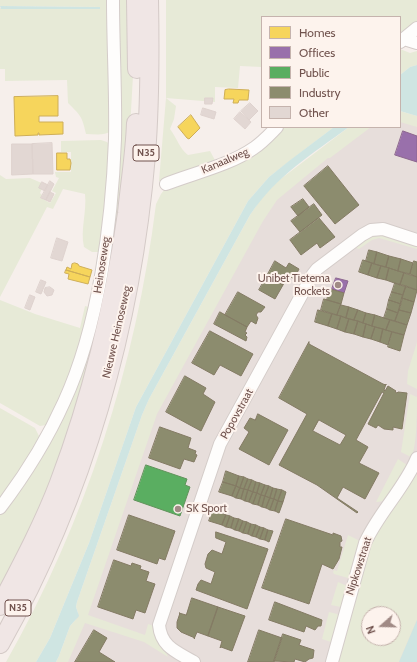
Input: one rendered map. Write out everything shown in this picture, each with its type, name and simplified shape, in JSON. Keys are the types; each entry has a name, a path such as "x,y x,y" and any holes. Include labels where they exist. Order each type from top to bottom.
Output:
{"highway":[{"name":"Nieuwe Heinoseweg","path":"0,606 22,564 58,484 86,400 112,303 124,231 136,126 136,0"},
{"name":"Nieuwe Heinoseweg","path":"0,644 36,572 69,496 98,409 114,351 133,261 142,192 148,117 149,0"}],"street":[{"name":"Heinoseweg","path":"0,508 37,455 65,401 78,367 95,306 107,230 113,178 115,111 113,0"},
{"path":"402,40 417,28"},
{"path":"402,40 417,43"},
{"name":"Kanaalweg","path":"166,184 226,162 247,152 259,144 276,128"},
{"name":"Popovstraat","path":"194,662 164,642 161,637 159,625 220,444 317,269 366,232 371,230 384,229 417,240"},
{"name":"Nipkowstraat","path":"332,662 365,543 373,526 405,481 417,458"}],"shaded area":[{"path":"0,6 100,7 100,9 1,9"},
{"path":"417,65 417,116 401,111 401,74 410,67"},
{"path":"401,118 417,123 417,662 59,662 169,381 268,204 361,128 401,128"},
{"path":"333,128 348,128 295,166 271,189 250,215 149,399 142,415 77,602 76,607 79,616 70,626 56,662 36,662 50,638 89,543 136,407 248,201 269,177"},
{"path":"417,620 417,662 399,662"}],"green space":[{"path":"0,0 108,0 111,131 102,134 86,134 80,117 68,103 67,80 5,81 5,69 0,69 0,8 100,9 100,7 0,6"},
{"path":"119,0 132,0 133,75 130,129 107,301 54,481 0,598 0,513 26,479 102,299"},
{"path":"166,0 417,0 417,26 401,39 401,16 261,16 261,67 240,66 238,88 215,87 215,102 166,98"},
{"path":"401,49 410,53 417,51 417,65 410,67 401,74"},
{"path":"166,98 176,106 174,119 170,129 182,149 188,155 210,151 216,162 167,181 159,181"},
{"path":"401,111 417,116 417,127 401,122"},
{"path":"280,128 333,128 269,177 248,201 136,407 89,543 50,638 36,662 6,662 35,608 60,554 83,498 104,440 121,382 135,324 147,264 156,204 165,189 206,172"},
{"path":"348,128 370,128 328,158 277,200 263,221 157,414 88,615 145,635 148,624 154,626 168,657 144,642 85,623 68,662 56,662 70,626 79,616 76,607 77,602 142,415 149,399 250,215 263,196 278,181"},
{"path":"101,140 107,142 111,146 100,252 92,252 84,247 83,234 85,194 63,189 53,209 47,207 0,297 0,175 6,179 30,178 44,184 40,193 42,195 41,198 50,203 56,193 52,191 59,178 56,177 55,172 71,172 71,152 61,152 61,141"},
{"path":"378,234 417,245 417,249 379,238 372,240 359,249 356,248 356,246 369,236"},
{"path":"0,300 35,314 80,328 85,306 89,307 70,379 46,425 40,426 0,403"},
{"path":"417,342 417,389 407,384 408,371"},
{"path":"410,394 417,397 416,438 411,457 401,452"},
{"path":"0,408 35,428 40,438 0,503"},
{"path":"398,459 408,467 386,501 376,502"},
{"path":"417,469 417,620 399,662 336,662 369,544"},
{"path":"348,535 360,541 350,578 334,574 333,572 334,570 337,571"},
{"path":"338,582 347,586 341,607 331,605"},
{"path":"329,612 339,616 333,641 331,642 322,639"}],"building: Homes":[{"path":"225,90 249,90 248,100 239,100 238,103 233,103 234,99 224,99"},
{"path":"58,96 58,116 39,116 39,122 63,122 63,134 39,135 38,133 38,135 15,136 14,97"},
{"path":"191,115 200,128 189,139 178,127"},
{"path":"57,153 67,153 67,159 70,159 71,163 70,170 57,170"},
{"path":"75,263 79,266 92,270 90,277 66,270 67,267 71,269 72,264"},
{"path":"66,270 90,277 88,284 68,279 69,274 65,273"}],"building: Offices":[{"path":"403,131 417,136 417,162 395,155"},
{"path":"336,278 348,281 344,293 332,289"}],"building: Public":[{"path":"146,465 187,479 185,485 190,487 180,516 134,500"}],"building: Industry":[{"path":"328,166 359,205 335,224 304,186"},
{"path":"303,199 309,207 298,216 291,207"},
{"path":"314,204 322,215 300,232 291,221"},
{"path":"319,218 335,237 320,248 317,243 301,255 290,240"},
{"path":"369,250 377,252 374,264 366,261"},
{"path":"377,252 389,256 386,267 374,264"},
{"path":"389,256 401,259 398,271 386,267"},
{"path":"401,259 413,263 410,274 398,271"},
{"path":"363,260 372,263 368,275 359,272"},
{"path":"275,261 286,268 289,263 299,269 294,279 288,275 283,285 267,276"},
{"path":"414,261 417,262 417,277 410,274"},
{"path":"372,263 381,266 377,278 368,275"},
{"path":"381,266 389,268 386,280 377,278"},
{"path":"389,268 404,273 400,285 386,280"},
{"path":"404,273 417,277 417,290 400,285"},
{"path":"267,276 283,285 275,299 259,290"},
{"path":"395,283 406,286 403,295 392,292"},
{"path":"406,286 417,290 414,302 402,298"},
{"path":"330,289 344,293 341,304 327,300"},
{"path":"238,292 265,307 256,315 258,318 256,324 251,321 247,327 225,315"},
{"path":"392,292 403,295 401,304 389,300"},
{"path":"402,298 414,302 411,313 399,310"},
{"path":"324,299 341,304 337,315 321,310"},
{"path":"389,300 401,304 398,313 387,309"},
{"path":"341,305 349,307 346,318 337,315"},
{"path":"349,307 358,310 354,320 346,318"},
{"path":"387,309 398,313 395,321 384,318"},
{"path":"318,310 332,314 328,326 315,322"},
{"path":"358,310 366,313 363,323 354,320"},
{"path":"399,310 411,313 407,325 395,321"},
{"path":"220,312 247,327 245,332 247,333 245,335 247,337 246,341 214,324"},
{"path":"366,313 375,315 372,326 363,323"},
{"path":"332,314 341,316 337,329 328,326"},
{"path":"375,315 390,320 386,330 372,326"},
{"path":"341,316 349,319 345,332 337,329"},
{"path":"349,319 358,321 354,334 345,332"},
{"path":"390,320 407,325 404,335 386,330"},
{"path":"358,321 366,324 363,337 354,334"},
{"path":"366,324 375,327 371,339 363,337"},
{"path":"375,327 383,329 380,342 371,339"},
{"path":"383,329 392,332 388,345 380,342"},
{"path":"210,331 253,354 241,376 220,365 214,375 192,363"},
{"path":"392,332 404,335 400,351 388,347"},
{"path":"309,342 309,344 386,385 385,391 388,386 397,393 407,393 402,429 393,427 393,430 384,429 378,425 376,428 368,424 384,393 382,392 356,440 368,447 359,463 379,473 365,499 343,487 337,498 358,512 357,513 317,485 279,465 307,414 279,398","holes":["319,420 346,435 340,445 313,431"]},
{"path":"185,376 206,388 203,394 215,402 201,431 166,412"},
{"path":"258,414 288,430 269,465 239,449 249,432 244,428 250,418 255,420"},
{"path":"160,427 191,438 188,448 196,451 195,454 197,455 194,462 184,459 180,469 149,458"},
{"path":"226,471 239,476 236,486 223,482"},
{"path":"239,476 244,477 240,488 236,486"},
{"path":"244,477 248,479 244,489 240,488"},
{"path":"248,479 252,480 248,490 244,489"},
{"path":"252,480 256,482 253,492 248,490"},
{"path":"223,482 236,486 232,496 219,492"},
{"path":"256,482 260,483 257,493 253,492"},
{"path":"260,483 265,485 261,495 257,493"},
{"path":"265,485 269,486 265,496 261,495"},
{"path":"236,486 240,488 236,498 232,496"},
{"path":"269,486 273,488 270,498 265,496"},
{"path":"240,488 244,489 241,499 236,498"},
{"path":"273,488 277,489 274,499 270,498"},
{"path":"244,489 248,490 245,501 241,499"},
{"path":"277,489 282,490 278,501 274,499"},
{"path":"248,490 253,492 249,502 245,501"},
{"path":"282,490 286,492 283,502 278,501"},
{"path":"253,492 257,493 253,504 249,502"},
{"path":"257,493 261,495 258,505 253,504"},
{"path":"261,495 265,496 262,507 258,505"},
{"path":"265,496 270,498 266,508 262,507"},
{"path":"270,498 274,499 270,510 266,508"},
{"path":"274,499 278,501 275,511 270,510"},
{"path":"278,501 283,502 279,513 275,511"},
{"path":"213,510 226,515 222,525 209,521"},
{"path":"129,515 175,531 165,560 159,558 157,564 117,550"},
{"path":"226,515 230,516 226,527 222,525"},
{"path":"230,516 234,518 231,528 226,527"},
{"path":"234,518 239,519 235,530 231,528"},
{"path":"239,519 243,521 239,531 235,530"},
{"path":"286,519 333,535 333,533 341,536 342,541 340,542 340,547 342,547 339,559 333,569 322,564 309,604 262,588"},
{"path":"243,521 247,522 243,533 239,531"},
{"path":"247,522 251,524 248,534 243,533"},
{"path":"251,524 256,525 252,536 248,534"},
{"path":"256,525 260,527 256,537 252,536"},
{"path":"260,527 264,528 260,539 256,537"},
{"path":"264,528 268,530 265,540 260,539"},
{"path":"268,530 273,531 269,542 265,540"},
{"path":"216,532 268,549 247,609 196,590 201,580 211,584 215,572 206,568 205,564 208,554 212,550 222,554 226,542 216,538"},
{"path":"114,560 131,566 132,563 141,566 140,569 149,572 146,581 155,584 145,613 136,610 133,619 98,607"},
{"path":"192,598 218,607 208,636 197,632 195,638 181,632 177,628 180,613 186,615"},
{"path":"275,602 322,620 321,626 318,626 315,630 306,626 304,632 269,620"},
{"path":"218,607 245,616 232,651 221,647 220,648 222,641 208,636"},
{"path":"94,630 107,638 99,652 115,662 75,662"},
{"path":"259,630 282,638 274,662 248,662"},
{"path":"283,634 301,640 299,645 314,650 313,658 305,662 295,659 294,662 274,661"}],"building: Other":[{"path":"205,98 213,98 212,104 205,104"},
{"path":"250,103 258,111 249,120 241,111"},
{"path":"203,108 216,112 214,119 201,115"},
{"path":"240,112 251,122 245,129 234,119"},
{"path":"52,143 53,174 33,174 32,144"},
{"path":"12,144 32,144 33,174 12,175"},
{"path":"50,181 54,184 46,200 41,198"},
{"path":"42,182 48,185 45,191 39,188"},
{"path":"50,192 54,194 50,202 46,200"},
{"path":"57,238 68,242 62,261 51,258"},
{"path":"41,280 46,282 41,294 36,292"},
{"path":"50,287 54,290 52,295 47,296 44,292 45,288"},
{"path":"30,295 35,297 30,310 25,308"}],"place":[{"name":"Unibet Tietema Rockets","path":"338,285"},
{"name":"SK Sport","path":"178,509"}]}
